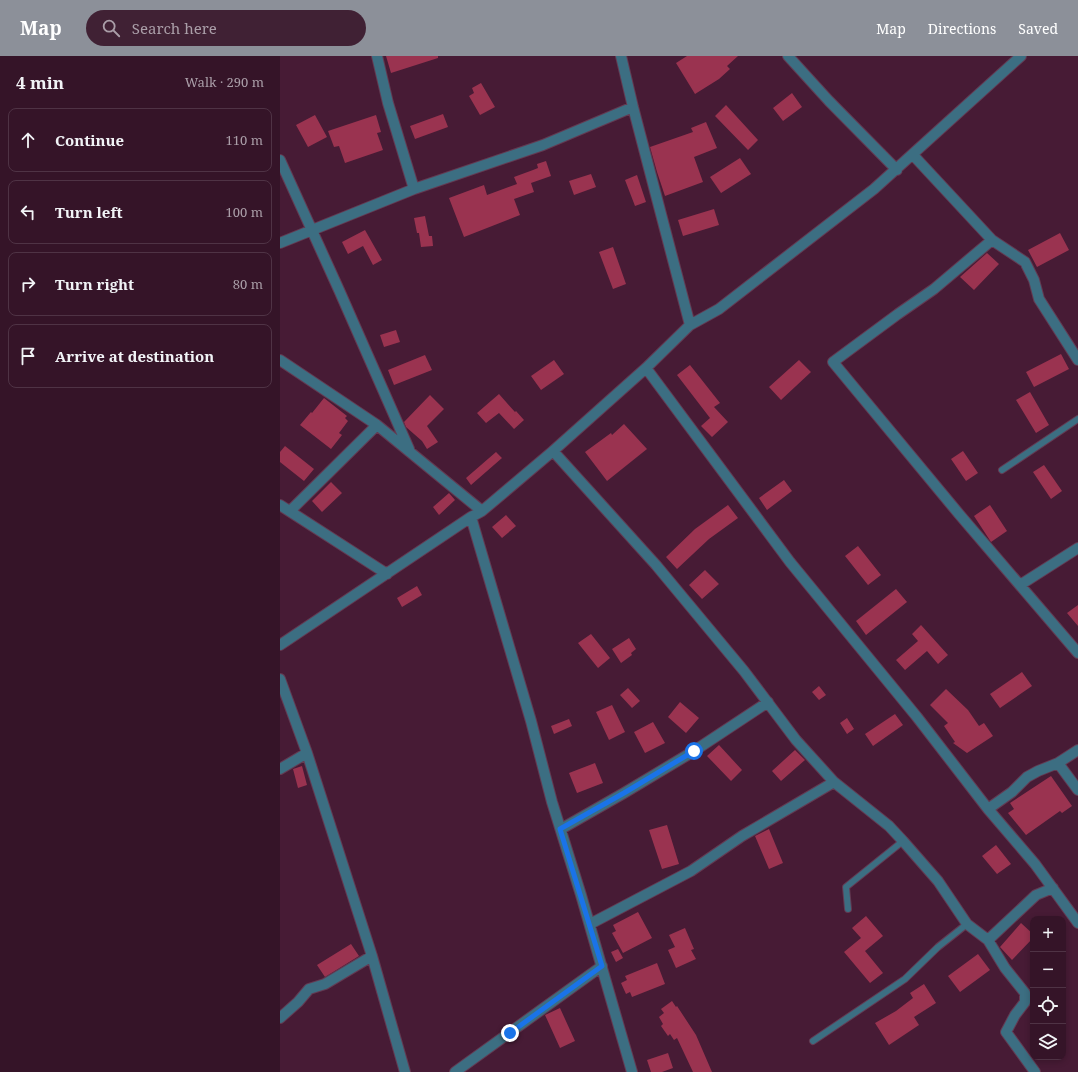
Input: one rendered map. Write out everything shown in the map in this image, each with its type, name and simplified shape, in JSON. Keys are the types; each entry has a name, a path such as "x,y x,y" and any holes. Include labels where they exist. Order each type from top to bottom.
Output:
{"street":[{"path":"377,56 388,103 414,189"},
{"path":"621,56 690,325"},
{"path":"788,56 829,101 897,170"},
{"path":"280,645 482,510 553,451 646,368 690,325 719,309 874,189 897,170 1021,56"},
{"path":"280,242 414,189 543,145 633,107"},
{"path":"913,155 992,240 1025,262 1034,280 1038,300 1078,360"},
{"path":"280,160 409,449"},
{"path":"992,240 934,289 833,362 959,514 1078,653"},
{"path":"280,360 377,425 409,449 482,510"},
{"path":"646,368 790,562 917,717 988,809 1053,888 1078,923"},
{"path":"290,511 377,425"},
{"path":"553,451 656,565 744,671 796,740 834,782 889,826 938,881 967,924 988,940 1005,968 1025,993 1025,1002 1015,1015 1006,1032 1035,1072"},
{"path":"280,505 387,574"},
{"path":"471,517 531,721 552,802 590,924 632,1072"},
{"path":"1020,585 1078,548"},
{"path":"280,679 307,753 372,956 405,1072"},
{"path":"560,829 688,755 768,702"},
{"path":"988,809 1012,792 1027,777 1058,763 1078,750"},
{"path":"280,769 307,753"},
{"path":"1058,763 1078,790"},
{"path":"590,924 691,871 742,836 834,782"},
{"path":"988,940 1036,895 1053,888"},
{"path":"280,1018 298,1002 309,989 325,984 372,956"},
{"path":"455,1072 602,966"}],"lane":[{"path":"1002,470 1078,419"},
{"path":"848,909 846,887 903,841"},
{"path":"813,1041 905,979 938,946 967,924"}],"building":[{"path":"386,56 438,56 438,58 391,73"},
{"path":"687,56 738,56 727,66 730,69 719,79 695,94 676,63"},
{"path":"481,83 495,107 480,115 469,96 474,93 472,88"},
{"path":"792,93 802,107 783,121 773,108"},
{"path":"726,105 758,140 748,150 715,116"},
{"path":"443,114 448,127 415,139 410,126"},
{"path":"315,115 327,137 308,147 296,125"},
{"path":"376,115 381,132 377,133 383,150 345,163 339,146 334,147 328,131"},
{"path":"706,122 717,148 694,157 703,182 665,196 650,147 693,132 691,128"},
{"path":"740,158 751,174 721,193 710,177"},
{"path":"546,161 551,176 531,183 534,192 514,199 520,215 464,237 449,198 484,185 487,195 517,184 514,177 538,168 537,164"},
{"path":"591,174 596,187 574,195 569,181"},
{"path":"637,175 646,202 635,206 625,180"},
{"path":"714,209 719,225 683,236 678,220"},
{"path":"425,216 429,236 432,236 433,246 421,247 419,233 417,233 414,218"},
{"path":"365,230 382,260 373,265 363,246 348,254 342,242"},
{"path":"1060,233 1069,250 1037,267 1028,250"},
{"path":"613,247 626,284 613,289 599,252"},
{"path":"987,253 999,264 974,290 960,277"},
{"path":"396,330 400,342 384,347 380,335"},
{"path":"1061,354 1069,369 1034,387 1026,372"},
{"path":"425,355 432,370 394,385 388,370"},
{"path":"554,360 564,374 541,390 531,376"},
{"path":"799,360 811,372 781,400 769,387"},
{"path":"690,365 720,403 714,407 728,422 712,437 701,426 710,418 677,375"},
{"path":"1030,392 1049,425 1036,433 1016,400"},
{"path":"499,394 524,420 514,429 499,413 486,423 477,413"},
{"path":"430,395 444,409 427,426 438,442 427,449 422,441 406,427 404,422"},
{"path":"324,398 347,416 345,418 348,421 339,433 342,435 331,449 300,425"},
{"path":"624,424 647,449 607,481 585,452 611,433 612,435"},
{"path":"285,446 314,469 304,481 280,462 280,452"},
{"path":"963,451 978,473 966,481 951,459"},
{"path":"496,452 502,458 471,485 466,478"},
{"path":"1044,465 1062,491 1051,499 1033,472"},
{"path":"784,480 792,491 767,510 759,498"},
{"path":"331,482 342,493 322,512 312,501"},
{"path":"449,493 455,500 439,515 433,507"},
{"path":"728,505 738,518 709,539 677,569 666,557 695,529"},
{"path":"990,505 1007,531 991,542 974,516"},
{"path":"506,515 516,526 502,538 492,527"},
{"path":"858,546 881,575 868,585 845,556"},
{"path":"705,570 719,584 702,599 689,585"},
{"path":"417,586 422,595 402,607 397,598"},
{"path":"896,589 907,602 866,635 856,621"},
{"path":"1078,605 1078,626 1067,613"},
{"path":"921,625 948,655 938,664 927,651 905,670 896,660 918,641 912,634"},
{"path":"591,634 610,658 598,668 578,643"},
{"path":"629,638 636,649 631,653 632,655 621,663 612,649"},
{"path":"1022,672 1032,686 1000,708 990,694"},
{"path":"819,686 826,695 819,700 812,692"},
{"path":"628,688 640,701 632,708 620,695"},
{"path":"946,689 968,710 979,726 984,723 993,736 967,753 953,743 955,742 944,726 948,723 930,705"},
{"path":"680,702 699,718 686,733 668,717"},
{"path":"612,705 625,732 609,740 596,712"},
{"path":"895,714 903,725 873,746 865,734"},
{"path":"847,718 854,729 847,734 840,723"},
{"path":"569,719 572,726 554,734 551,726"},
{"path":"653,722 665,743 645,753 634,732"},
{"path":"719,745 742,770 731,781 707,756"},
{"path":"795,750 805,760 781,781 772,771"},
{"path":"595,763 603,783 577,793 569,773"},
{"path":"302,766 307,785 298,788 293,769"},
{"path":"1051,776 1072,806 1062,813 1060,811 1026,835 1008,813 1014,809 1010,803"},
{"path":"667,825 679,864 662,869 649,830"},
{"path":"769,829 783,863 769,869 755,836"},
{"path":"996,845 1011,864 997,874 982,856"},
{"path":"638,912 652,938 623,953 612,933 616,931 613,925"},
{"path":"866,916 883,936 865,951 883,973 870,983 844,952 861,938 852,928"},
{"path":"1021,923 1030,931 1030,941 1012,960 1000,947"},
{"path":"685,928 694,949 691,950 696,959 676,968 668,950 675,947 669,935"},
{"path":"351,944 359,956 325,977 317,965"},
{"path":"618,949 623,958 616,962 611,952"},
{"path":"978,954 990,970 960,992 948,976"},
{"path":"657,963 665,984 632,997 630,992 626,994 621,983 627,980 625,976"},
{"path":"924,984 936,1003 914,1017 919,1025 889,1045 875,1023 896,1011 913,998 910,993"},
{"path":"672,1001 676,1007 677,1006 696,1035 712,1072 693,1072 677,1038 674,1040 670,1034 668,1036 661,1026 663,1024 659,1017 664,1013 661,1009"},
{"path":"560,1008 575,1041 560,1048 545,1015"},
{"path":"668,1053 673,1068 662,1072 651,1072 647,1060"}],"route":[{"path":"510,1033 602,966 560,829 694,751"}]}
